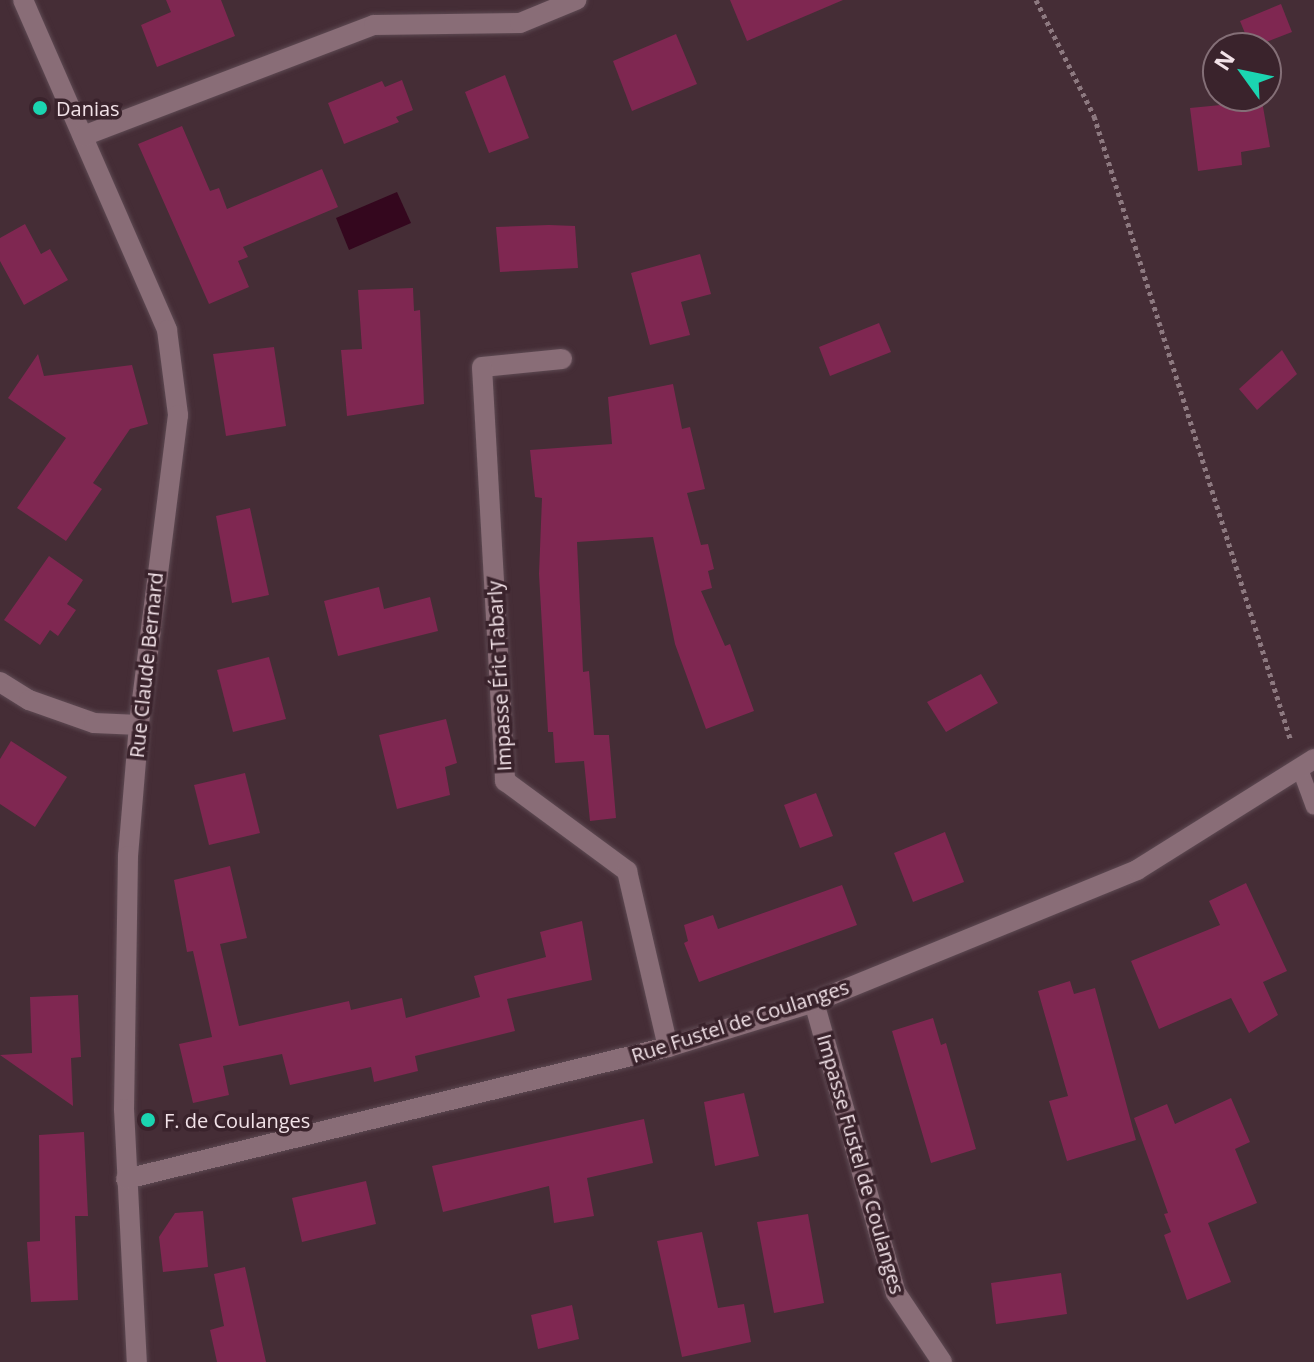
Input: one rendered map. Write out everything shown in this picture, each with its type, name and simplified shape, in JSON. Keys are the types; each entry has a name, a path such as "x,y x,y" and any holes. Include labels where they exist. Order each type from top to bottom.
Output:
{"street":[{"name":"Rue Claude Bernard","path":"23,0 167,330 178,415 139,725 128,856 126,1179 137,1362"},
{"path":"83,136 374,25 520,23 576,0"},
{"name":"Impasse Éric Tabarly","path":"562,359 482,367 505,781 627,871 668,1047"},
{"path":"0,682 29,700 94,723 139,725"},
{"name":"Rue Fustel de Coulanges","path":"126,1179 668,1047 814,1002 1137,870 1307,764"},
{"name":"Impasse Fustel de Coulanges","path":"814,1002 896,1293 942,1362"}],"lane":[{"path":"1307,764 1314,807"}],"path":[{"path":"1036,0 1094,116 1307,764"}],"shaded area":[{"path":"397,192 411,223 349,250 336,218"}],"building":[{"path":"166,0 221,0 235,36 157,67 141,25 171,12"},
{"path":"730,0 843,0 747,41"},
{"path":"1281,4 1292,32 1282,36 1282,32 1244,32 1240,21"},
{"path":"676,34 697,84 632,111 613,61"},
{"path":"505,75 529,138 489,153 465,92"},
{"path":"402,80 413,110 396,117 399,122 344,144 328,103 382,81 385,87"},
{"path":"1202,107 1202,112 1264,112 1270,147 1241,152 1242,165 1198,171 1190,108"},
{"path":"182,126 210,191 219,188 227,209 322,169 338,207 243,247 248,257 238,261 249,287 209,304 138,144"},
{"path":"25,224 41,254 50,249 68,280 24,305 0,261 0,238"},
{"path":"575,226 578,268 500,272 496,227"},
{"path":"700,254 711,294 681,302 690,335 650,345 631,273"},
{"path":"413,288 414,311 420,310 424,404 347,416 341,350 362,349 358,290"},
{"path":"879,323 891,352 830,376 819,347"},
{"path":"274,347 286,426 226,436 213,354"},
{"path":"1282,350 1297,374 1257,410 1239,389"},
{"path":"38,354 44,376 132,365 148,424 130,429 93,483 102,489 66,541 17,508 66,438 8,398"},
{"path":"673,384 682,429 690,427 705,489 687,493 701,545 708,544 714,569 708,571 712,588 701,591 725,646 730,644 754,711 706,729 675,644 653,537 577,542 583,672 589,671 594,735 609,735 616,818 590,821 584,761 555,763 553,732 548,732 539,574 542,498 535,497 530,450 612,444 608,397"},
{"path":"250,508 269,595 232,603 216,516"},
{"path":"49,556 83,580 67,604 76,610 58,636 50,630 40,645 4,620"},
{"path":"379,587 384,609 430,597 438,631 338,656 324,601"},
{"path":"269,657 286,719 233,732 217,670"},
{"path":"981,674 998,703 946,732 927,702"},
{"path":"446,719 457,763 445,767 450,795 397,809 379,735"},
{"path":"11,741 67,777 35,827 0,804 0,759"},
{"path":"245,773 260,833 209,845 194,785"},
{"path":"816,793 833,836 800,848 784,805"},
{"path":"945,832 964,882 913,902 894,853"},
{"path":"230,866 247,938 220,944 239,1026 349,1001 351,1010 402,998 406,1018 480,997 474,976 546,957 540,932 582,921 592,980 507,999 515,1031 415,1056 418,1071 374,1082 371,1067 290,1085 282,1054 223,1066 229,1095 193,1103 179,1044 212,1037 193,951 187,952 174,880"},
{"path":"1246,883 1287,971 1263,982 1278,1015 1249,1033 1231,998 1159,1029 1131,961 1220,925 1209,901"},
{"path":"842,885 857,925 699,982 684,943 688,941 684,925 713,915 718,929"},
{"path":"1070,981 1074,994 1095,988 1136,1140 1067,1161 1049,1101 1068,1096 1038,991"},
{"path":"78,995 81,1057 71,1058 73,1106 0,1055 32,1053 30,997"},
{"path":"933,1018 941,1045 946,1043 976,1149 931,1163 892,1031"},
{"path":"744,1093 759,1156 715,1166 704,1102"},
{"path":"1231,1098 1250,1142 1235,1149 1257,1203 1208,1223 1231,1282 1187,1300 1164,1235 1171,1232 1164,1214 1168,1213 1134,1118 1167,1104 1175,1124"},
{"path":"644,1119 653,1163 587,1178 594,1216 554,1223 549,1186 443,1212 432,1166"},
{"path":"84,1132 88,1216 75,1216 78,1300 31,1302 27,1242 40,1241 39,1135"},
{"path":"366,1181 376,1224 302,1242 292,1198"},
{"path":"203,1211 208,1267 163,1272 159,1237 175,1213"},
{"path":"808,1214 824,1303 774,1313 757,1222"},
{"path":"702,1232 718,1308 744,1304 751,1342 682,1357 657,1241"},
{"path":"245,1267 266,1362 217,1362 210,1330 224,1326 214,1274"},
{"path":"1061,1273 1067,1314 996,1324 991,1283"},
{"path":"572,1305 579,1339 538,1349 531,1315"}],"place":[{"name":"Danias","path":"40,108"},
{"name":"F. de Coulanges","path":"148,1120"}]}
